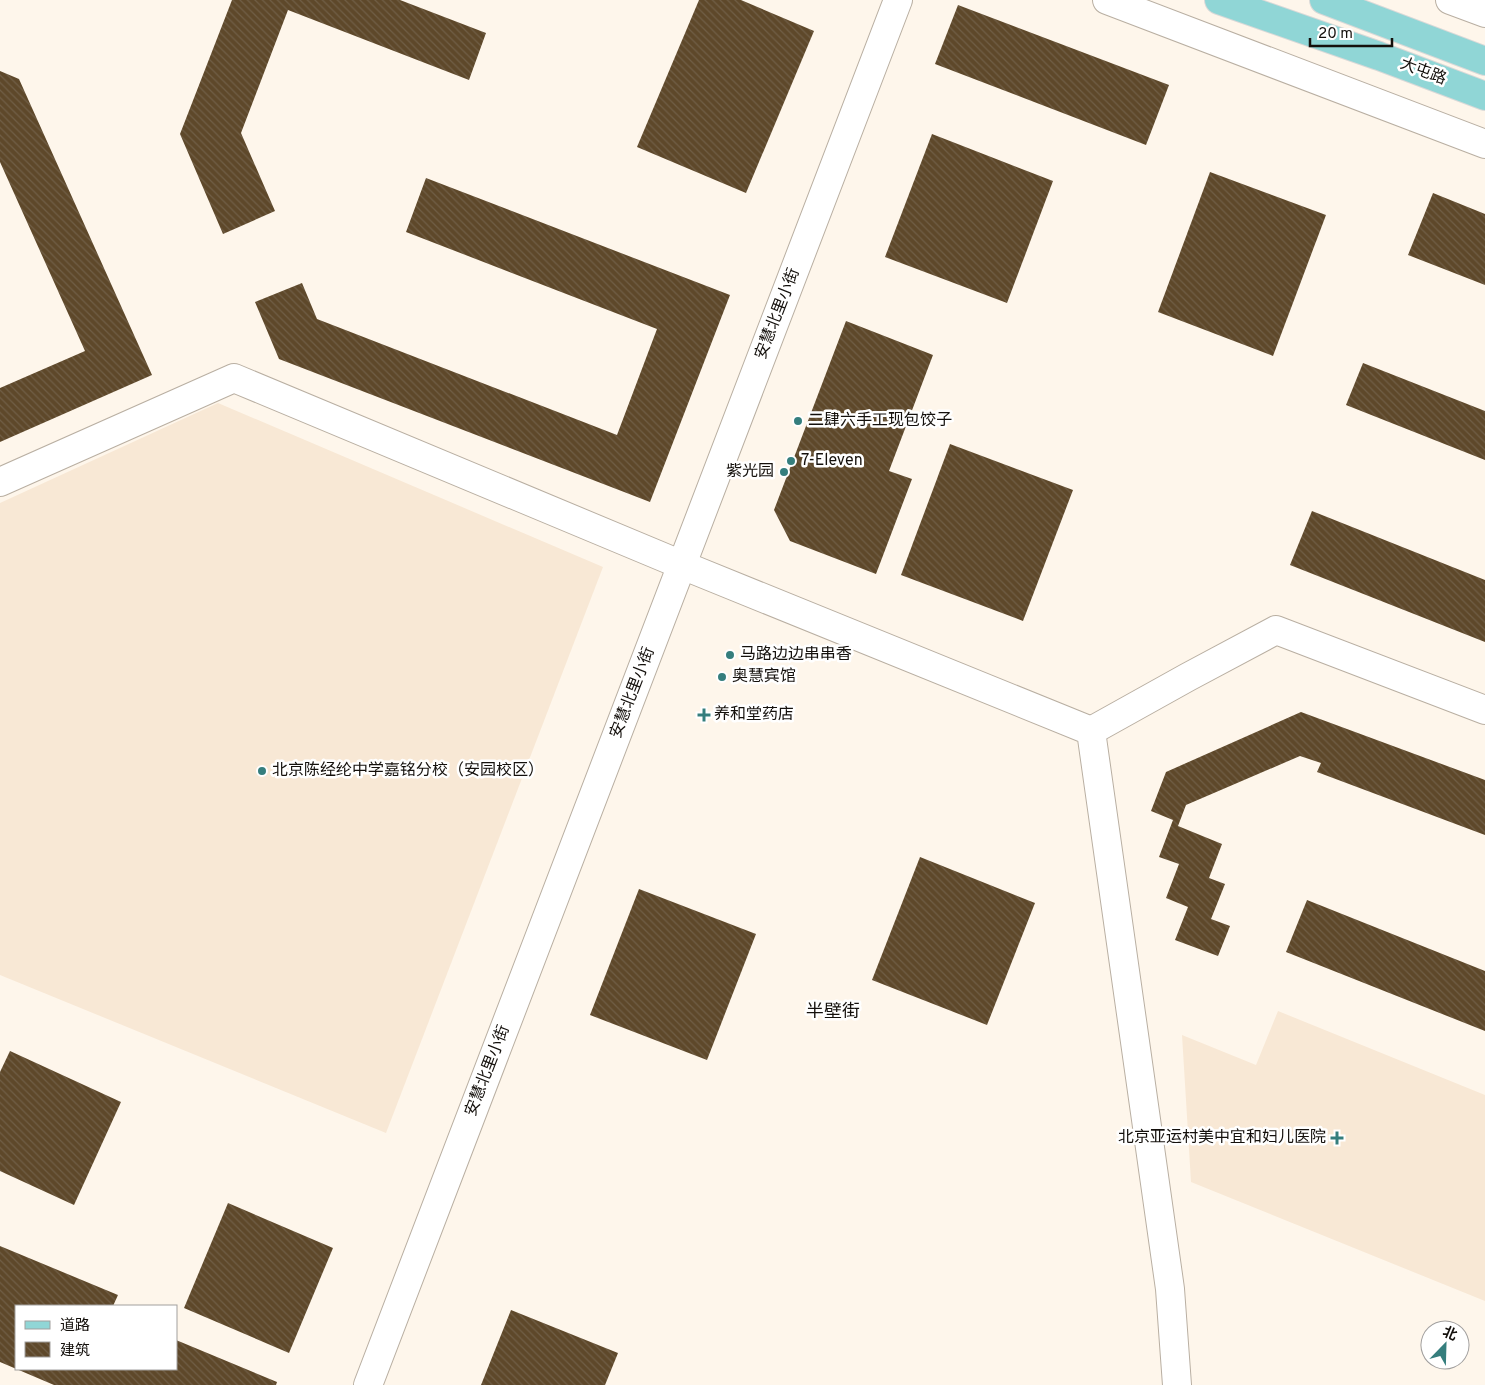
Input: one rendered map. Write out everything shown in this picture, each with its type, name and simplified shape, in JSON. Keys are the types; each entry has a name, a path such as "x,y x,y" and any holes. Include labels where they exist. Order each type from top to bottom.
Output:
{"main road":[{"name":"大屯路","path":"1219,0 1379,56 1485,96"},
{"name":"大屯路","path":"1324,0 1485,61"}],"street":[{"name":"安慧北里小街","path":"368,1385 898,0"},
{"path":"1107,0 1485,144"},
{"path":"1450,0 1485,13"},
{"path":"0,482 234,378 682,565 1091,731"},
{"path":"1091,731 1276,630 1485,710"},
{"path":"1091,731 1170,1289 1176,1385"}],"shaded area":[{"name":"北京陈经纶中学嘉铭分校（安园校区）","path":"218,403 603,567 386,1133 0,975 0,503"},
{"name":"北京亚运村美中宜和妇儿医院","path":"1278,1011 1485,1095 1485,1301 1191,1182 1182,1035 1256,1065"}],"building":[{"path":"232,0 400,0 486,33 469,80 288,10 241,133 275,211 223,234 180,134"},
{"path":"699,0 741,0 814,31 746,193 637,147"},
{"path":"958,5 1169,85 1146,145 935,64"},
{"path":"0,71 19,79 152,375 0,442 0,388 85,351 0,162"},
{"path":"932,134 1053,181 1007,303 885,257"},
{"path":"1210,172 1326,215 1273,356 1158,312"},
{"path":"426,178 730,295 650,502 279,359 255,302 302,283 317,319 617,435 657,329 406,232"},
{"path":"1433,193 1485,214 1485,285 1408,255"},
{"path":"846,321 933,355 889,471 912,479 876,574 790,541 774,510"},
{"path":"1363,363 1485,411 1485,460 1346,405"},
{"path":"950,444 1073,490 1023,621 901,575"},
{"path":"1312,511 1485,580 1485,642 1290,565"},
{"path":"1301,712 1485,780 1485,835 1317,772 1321,763 1300,756 1186,805 1178,826 1222,844 1209,878 1225,884 1211,919 1230,926 1218,956 1175,940 1188,907 1166,898 1179,864 1159,857 1173,820 1151,811 1166,772"},
{"path":"920,857 1035,903 987,1025 872,980"},
{"path":"639,889 756,934 707,1060 590,1015"},
{"path":"1307,900 1485,971 1485,1031 1286,952"},
{"path":"10,1051 121,1102 74,1205 0,1171 0,1072"},
{"path":"228,1203 333,1248 289,1353 184,1308"},
{"path":"0,1246 118,1295 113,1305 15,1305 15,1369 0,1362"},
{"path":"511,1310 618,1353 605,1385 481,1385"},
{"path":"178,1341 277,1382 276,1385 54,1385 18,1370 178,1370"}],"place":[{"name":"二肆六手工现包饺子","path":"798,421"},
{"name":"7-Eleven","path":"791,461"},
{"name":"紫光园","path":"784,472"},
{"name":"马路边边串串香","path":"730,655"},
{"name":"奥慧宾馆","path":"722,677"},
{"name":"养和堂药店","path":"704,715"},
{"name":"北京陈经纶中学嘉铭分校（安园校区）","path":"262,771"},
{"name":"北京亚运村美中宜和妇儿医院","path":"1337,1138"}],"district":[{"name":"半壁街","path":"833,1012"}]}
